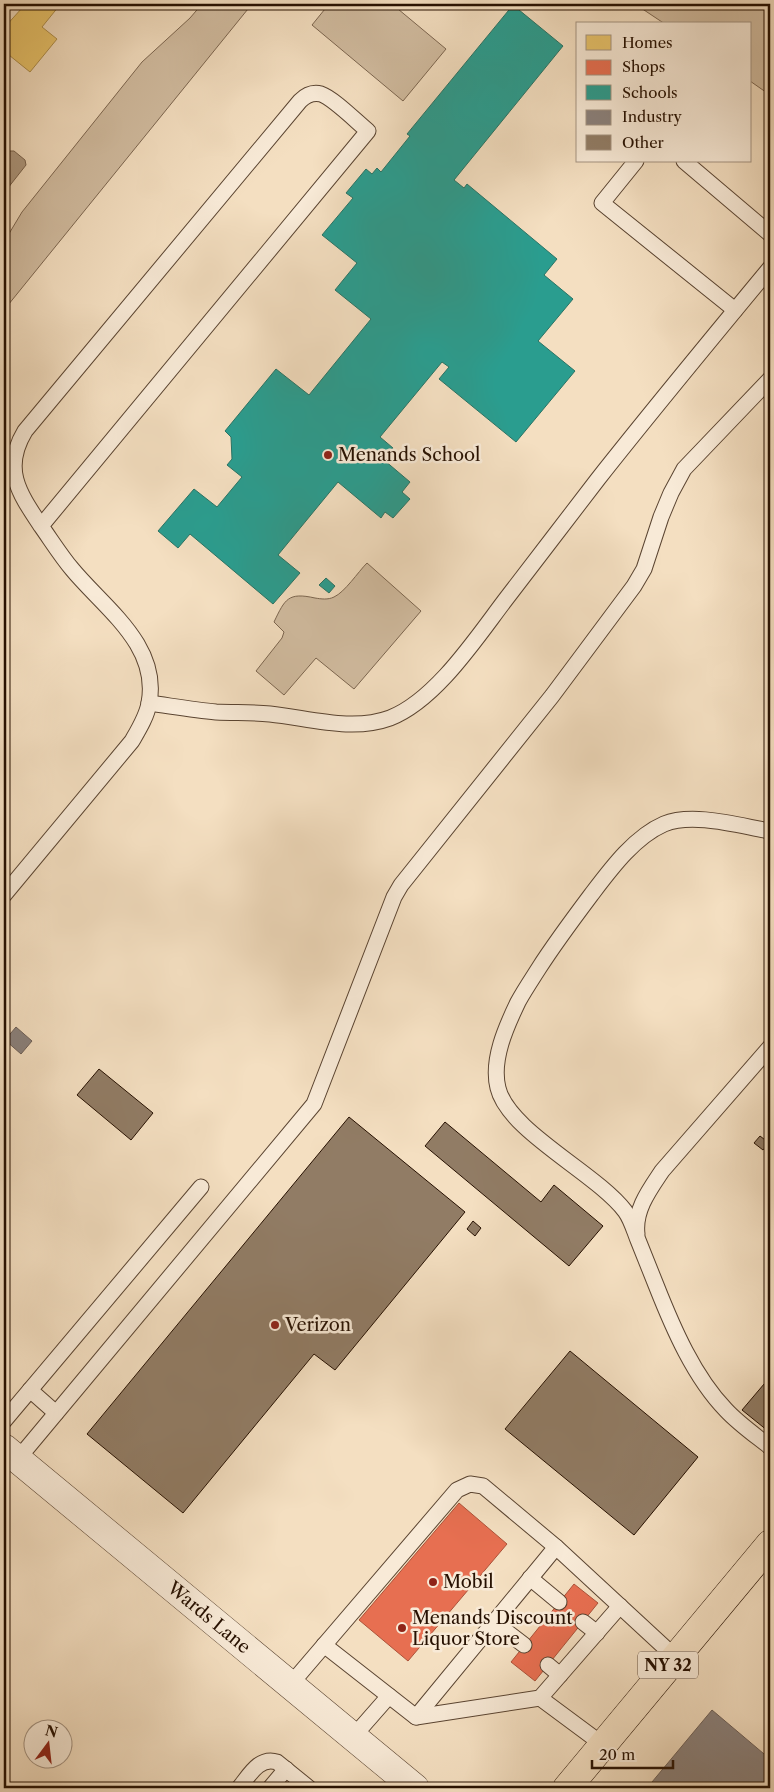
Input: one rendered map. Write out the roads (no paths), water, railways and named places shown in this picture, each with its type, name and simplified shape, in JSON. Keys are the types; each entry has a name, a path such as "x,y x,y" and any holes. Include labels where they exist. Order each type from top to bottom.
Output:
{"main road":[{"name":"NY 32","path":"567,1788 770,1544"}],"street":[{"name":"Wards Lane","path":"10,1454 415,1788"}],"lane":[{"path":"4,895 132,741 149,703 150,686 148,667 133,636 72,570 41,526 22,493 14,471 14,453 25,431 300,101 305,96 312,94 323,95 329,98 368,130 41,526"},
{"path":"635,162 602,203 735,310"},
{"path":"685,162 770,234"},
{"path":"149,703 215,712 254,712 354,724 391,718 408,709 431,690 463,655 605,470 770,268"},
{"path":"10,1454 56,1413 314,1104 394,897 401,885 552,696 634,586 644,569 671,492 684,469 770,379"},
{"path":"770,830 698,819 675,820 662,825 634,845 617,861 559,937 519,1001 499,1051 496,1071 497,1086 501,1100 512,1114 615,1200 627,1213 676,1336 712,1395 726,1411 770,1448"},
{"path":"638,1240 637,1230 640,1210 651,1187 662,1171 770,1047"},
{"path":"4,1421 201,1188"},
{"path":"30,1390 56,1413"},
{"path":"290,1684 457,1490 470,1484 483,1486 556,1546 675,1657"},
{"path":"416,1717 556,1546"},
{"path":"530,1578 559,1602"},
{"path":"324,1645 416,1717 540,1698 620,1606"},
{"path":"494,1622 524,1645"},
{"path":"583,1622 597,1633"},
{"path":"548,1665 560,1675"},
{"path":"353,1736 389,1696"},
{"path":"540,1698 602,1744"},
{"path":"239,1788 262,1762 274,1761 309,1788"},
{"path":"270,1788 286,1769"}],"place":[{"name":"Menands School","path":"328,455"},
{"name":"Verizon","path":"275,1325"},
{"name":"Mobil","path":"433,1582"},
{"name":"Menands Discount Liquor Store","path":"402,1628"}]}
